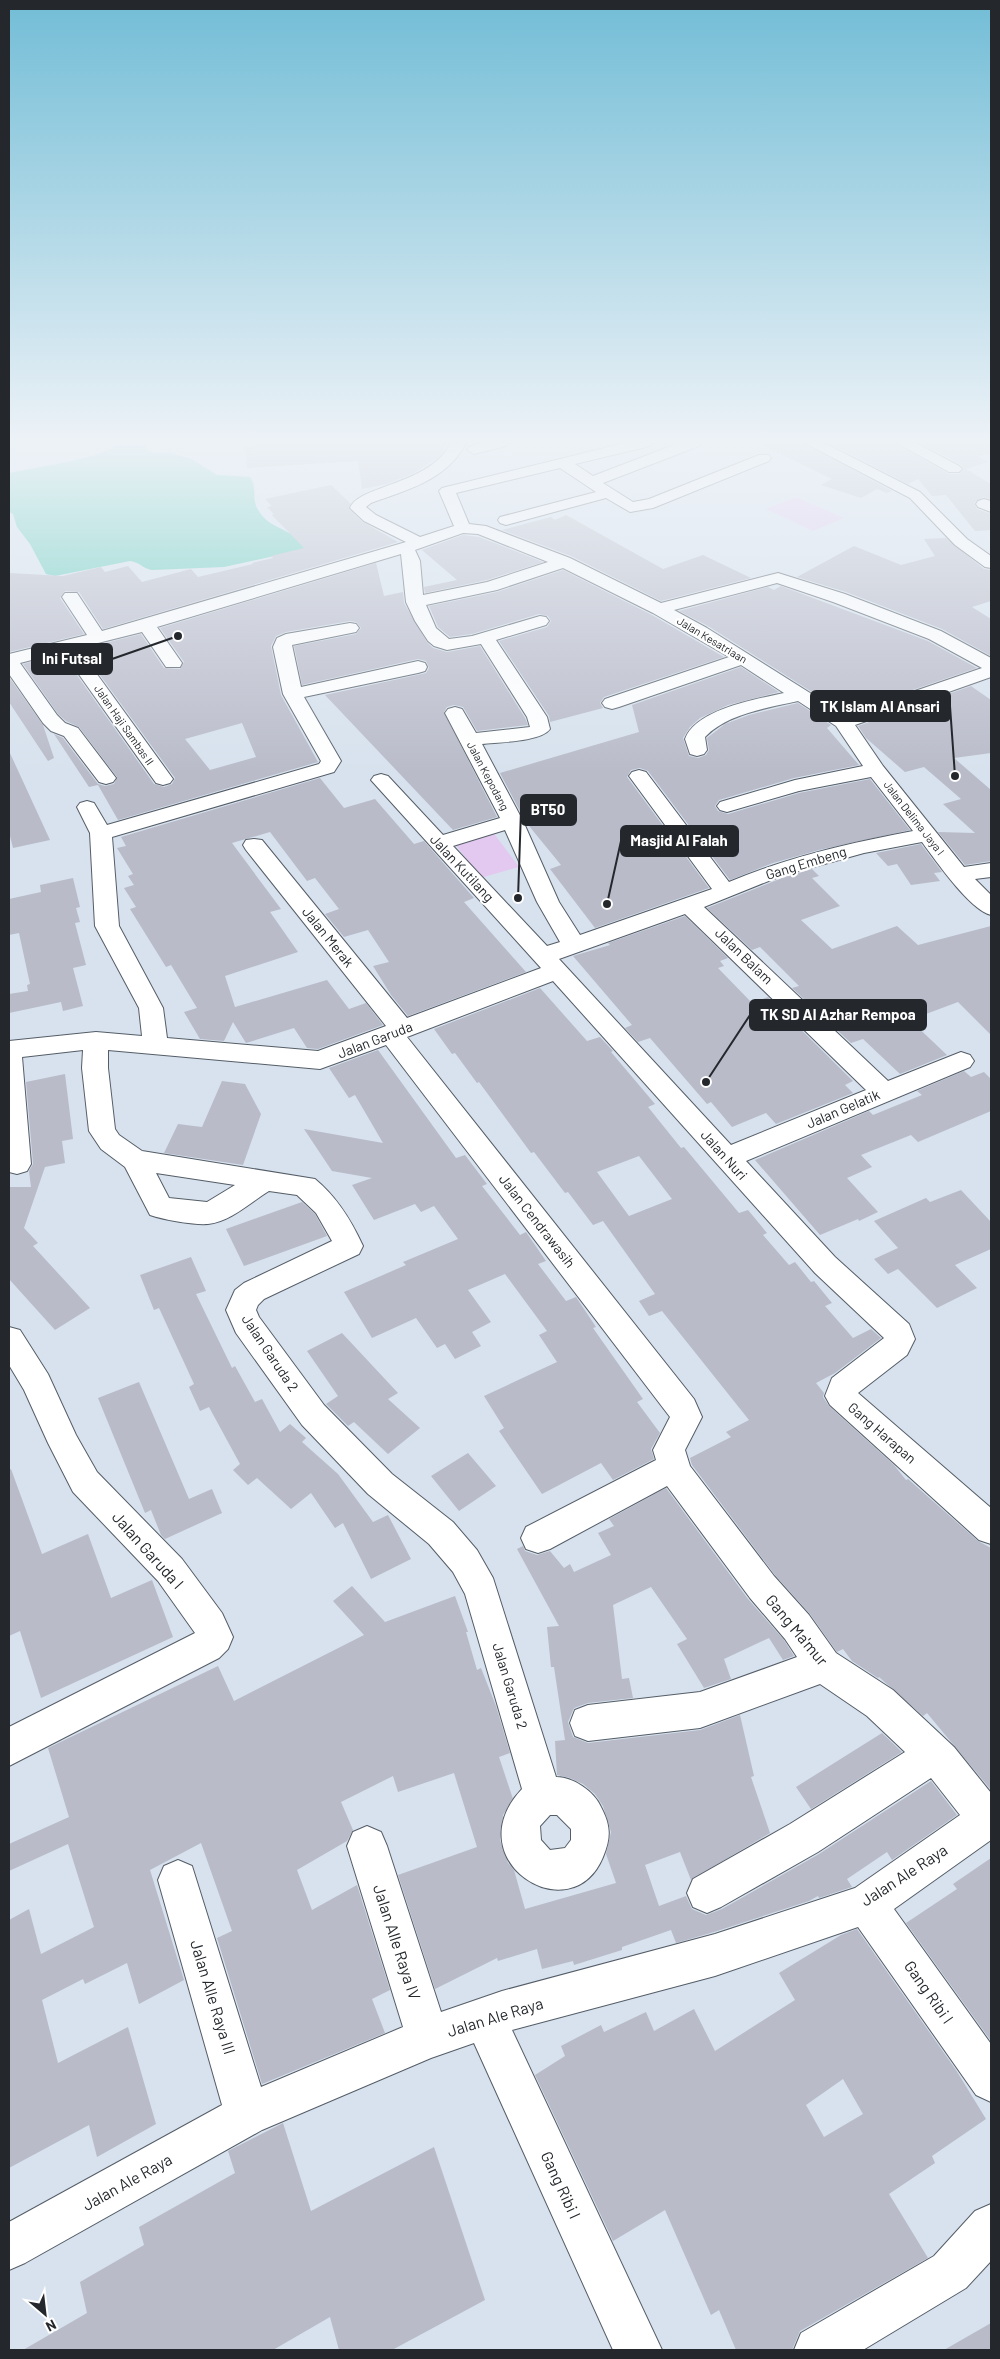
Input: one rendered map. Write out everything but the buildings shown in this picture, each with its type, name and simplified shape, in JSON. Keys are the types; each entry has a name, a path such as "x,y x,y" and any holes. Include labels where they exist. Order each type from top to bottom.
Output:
{"street":[{"path":"106,778 71,732 58,727 50,719 9,660 146,625 385,553"},
{"path":"411,553 415,602 421,619 439,641 446,645 540,621"},
{"name":"Jalan Kesatriaan","path":"541,553 564,562 659,609 844,722"},
{"path":"977,553 991,563"},
{"path":"415,602 491,586 564,562"},
{"path":"659,609 778,578 839,598 935,635 991,665"},
{"path":"71,597 98,638"},
{"path":"146,625 173,662"},
{"path":"101,833 327,768 331,761 293,694 282,647 283,642 292,638 350,628"},
{"path":"469,740 534,732 540,729 537,717 485,636"},
{"name":"Jalan Haji Sambas II","path":"68,646 162,779"},
{"path":"612,703 742,658"},
{"path":"293,694 418,667"},
{"path":"844,722 991,671"},
{"path":"697,750 694,741 696,734 714,720 728,714 801,695"},
{"name":"Jalan Kepodang","path":"455,714 512,821 540,884 574,945"},
{"name":"Jalan Delima Jaya I","path":"844,722 876,770 927,836 958,874 991,908"},
{"path":"727,806 795,786 876,770"},
{"path":"638,776 658,799 725,892"},
{"name":"Jalan Kutilang","path":"381,780 550,963"},
{"path":"88,807 101,833 107,926 151,1008 154,1022 154,1044"},
{"path":"439,843 512,821"},
{"name":"Gang Embeng","path":"689,904 782,869 862,847 927,836"},
{"name":"Jalan Merak","path":"254,845 396,1031"},
{"path":"958,874 991,870"},
{"name":"Jalan Garuda","path":"9,1051 96,1040 320,1060 396,1031 550,963 574,945 689,904"},
{"name":"Jalan Balam","path":"689,904 884,1092"},
{"name":"Jalan Nuri","path":"550,963 825,1265 898,1333"},
{"name":"Jalan Cendrawasih","path":"396,1031 683,1408 686,1416 669,1450 673,1467"},
{"name":"Jalan Garuda 2","path":"96,1040 95,1068 102,1131 110,1142 135,1160 305,1186 330,1209 349,1246 254,1291 245,1298 240,1310 246,1324 313,1415 380,1484 441,1533 465,1561 481,1590 543,1797"},
{"path":"9,1051 17,1164"},
{"name":"Jalan Gelatik","path":"726,1158 961,1061"},
{"path":"135,1160 160,1208 208,1213 265,1180"},
{"name":"Gang Harapan","path":"898,1333 900,1339 896,1346 843,1388 842,1396 851,1407 991,1529"},
{"name":"Jalan Garuda I","path":"9,1339 37,1383 64,1443 85,1482 170,1570 210,1625 215,1637 206,1646 9,1747"},
{"path":"538,1538 673,1467"},
{"name":"Gang Ma'mur","path":"673,1467 719,1532 762,1587 797,1627 823,1665 880,1703 935,1754 989,1818"},
{"path":"588,1723 700,1710 823,1665"},
{"path":"707,1893 804,1838 935,1754"},
{"name":"Jalan Ale Raya","path":"9,2248 247,2115 428,2038 484,2020 502,2012 715,1955 866,1904 989,1818"},
{"name":"Jalan Alle Raya IV","path":"367,1846 428,2038"},
{"name":"Jalan Alle Raya III","path":"178,1880 247,2115"},
{"name":"Gang Ribi I","path":"866,1904 991,2080"},
{"name":"Gang Ribi I","path":"484,2020 638,2350"},
{"path":"818,2350 950,2272 991,2227"}],"shaded area":[{"path":"35,553 288,553 224,567 152,570 130,561 55,576 46,574"},
{"path":"492,831 519,867 480,878 453,841"}],"place":[{"name":"Ini Futsal","path":"178,636"},
{"name":"TK Islam Al Ansari","path":"955,776"},
{"name":"BT50","path":"518,898"},
{"name":"Masjid Al Falah","path":"607,904"},
{"name":"TK SD Al Azhar Rempoa","path":"706,1082"}]}
